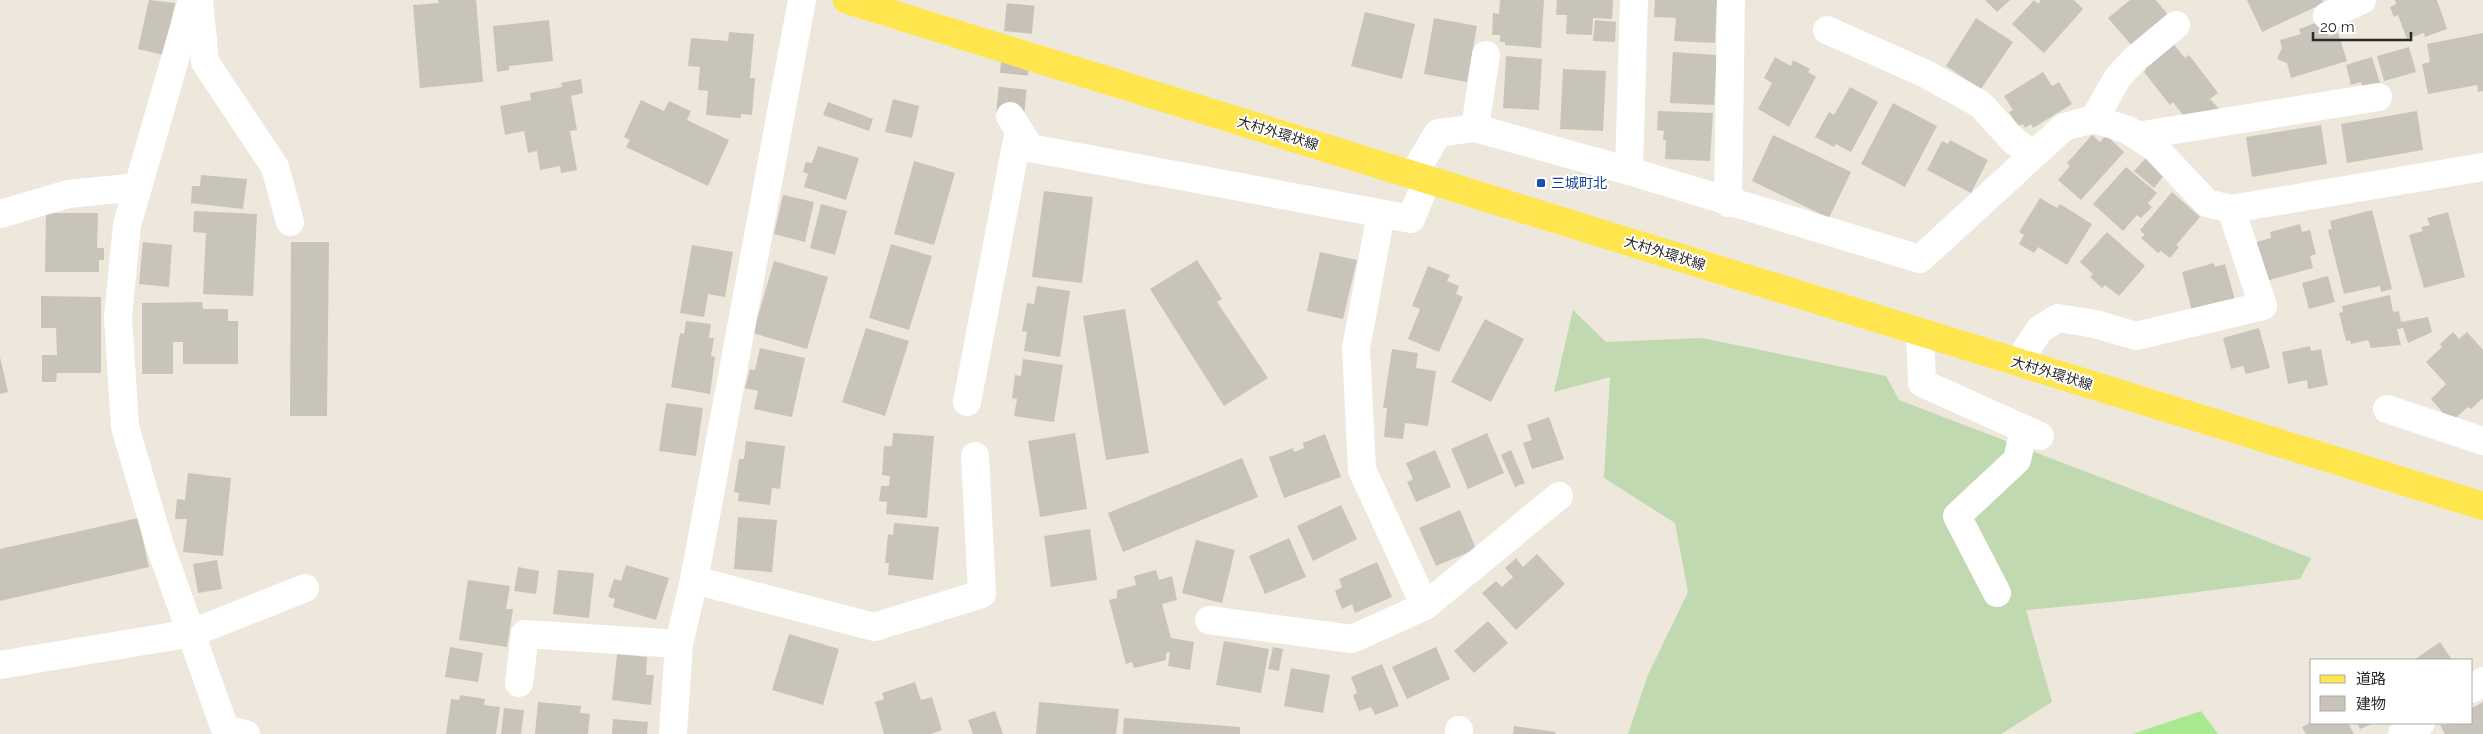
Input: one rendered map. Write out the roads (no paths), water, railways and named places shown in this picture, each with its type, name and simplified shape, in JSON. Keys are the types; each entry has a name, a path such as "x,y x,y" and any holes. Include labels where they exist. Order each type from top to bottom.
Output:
{"main road":[{"name":"大村外環状線","path":"847,0 2483,506"}],"street":[{"path":"192,0 127,225 118,317 125,427 160,546 225,729 246,734"},
{"path":"199,0 205,62 275,167 290,222"},
{"path":"673,734 679,644 694,580 802,0"},
{"path":"1628,171 1634,0"},
{"path":"1728,202 1731,0"},
{"path":"2327,16 2356,1"},
{"path":"2094,119 2118,77 2134,60 2176,25"},
{"path":"1827,30 1926,74 1980,104 2014,141 2033,154"},
{"path":"1475,128 1486,55"},
{"path":"2137,136 2378,97"},
{"path":"968,402 1015,123 1030,148 1410,219 1420,177 1438,133 1475,128 1628,171 1920,259 2064,126 2094,119 2128,130 2154,147 2207,203 2230,209 2483,167"},
{"path":"0,214 68,194 138,187"},
{"path":"2018,362 2040,329 2058,318 2095,324 2136,336 2263,306 2230,209"},
{"path":"1381,214 1356,348 1362,470 1425,606"},
{"path":"1920,332 1922,383 2032,432 2017,460 1957,516 1997,593"},
{"path":"2387,409 2483,441"},
{"path":"694,580 874,627 982,594 975,456"},
{"path":"1209,620 1352,639 1425,606 1559,496"},
{"path":"0,665 192,633 305,588"},
{"path":"519,683 525,634 679,644"}],"tunnel":[{"path":"1010,116 1021,0"}],"place":[{"name":"三城町北","path":"1541,183"}]}
